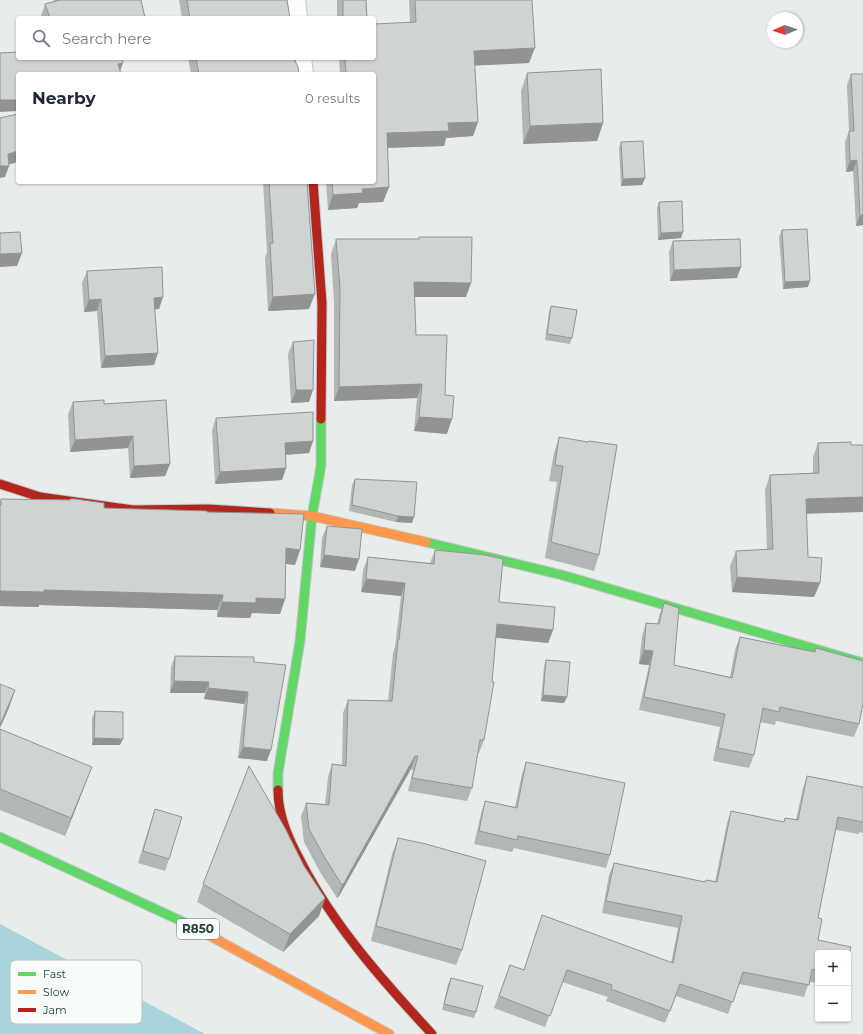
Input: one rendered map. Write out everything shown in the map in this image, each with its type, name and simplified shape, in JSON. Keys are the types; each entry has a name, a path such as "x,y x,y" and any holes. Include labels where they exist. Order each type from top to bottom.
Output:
{"street":[{"path":"294,0 296,16"},
{"path":"300,60 302,72"},
{"path":"313,184 322,303 321,466 312,516 300,641 278,773 280,810 290,842 308,878 337,921 388,986 432,1034"},
{"path":"0,484 40,497 133,510 208,509 312,516 402,536 562,575 863,663"},
{"name":"R850","path":"0,837 192,926 389,1034"}],"water":[{"path":"0,924 67,960 10,960 10,1024 142,1024 142,1000 205,1034 0,1034"}],"building":[{"path":"60,0 141,0 145,16 49,16 45,4"},
{"path":"187,0 287,0 290,16 190,16"},
{"path":"343,0 366,0 367,16 343,16"},
{"path":"415,0 532,0 535,48 474,51 478,122 448,123 449,131 387,133 389,187 362,189 363,193 333,195 332,184 376,184 376,72 346,72 345,60 376,60 376,24 416,22"},
{"path":"16,52 16,60 122,60 123,63 118,64 120,72 16,72 16,100 0,100 0,53"},
{"path":"196,60 295,60 299,72 199,72"},
{"path":"601,69 603,123 530,126 527,73"},
{"path":"851,74 863,74 863,215 860,215 857,160 850,161 849,131 854,131"},
{"path":"16,114 16,152 8,154 9,166 0,166 0,118"},
{"path":"643,141 645,178 623,179 621,142"},
{"path":"269,184 307,184 315,294 273,297 270,243 273,243"},
{"path":"682,201 683,232 661,233 659,202"},
{"path":"807,229 810,281 785,282 782,230"},
{"path":"20,232 22,253 0,254 0,233"},
{"path":"419,237 472,237 471,283 414,282 416,335 447,335 445,395 454,396 452,419 419,417 422,384 339,387 340,288 336,239 419,239"},
{"path":"740,239 741,267 674,270 673,241"},
{"path":"162,267 163,297 154,298 158,353 105,356 101,299 89,300 87,271"},
{"path":"551,306 577,310 572,338 547,334"},
{"path":"314,340 313,390 296,390 293,342"},
{"path":"104,400 104,404 166,400 170,464 134,466 133,436 75,440 73,402"},
{"path":"313,412 313,441 285,443 286,468 220,472 216,418"},
{"path":"559,437 617,445 599,555 551,542 563,466 555,465"},
{"path":"851,442 851,445 863,445 863,497 806,499 808,557 822,558 820,583 737,577 736,551 773,549 770,475 819,473 818,443"},
{"path":"355,479 417,482 414,517 398,516 352,505"},
{"path":"1,499 75,499 104,503 104,508 304,514 300,550 286,548 285,599 256,598 256,603 222,602 223,595 44,590 44,592 0,591"},
{"path":"327,526 362,529 359,559 324,555"},
{"path":"435,550 485,555 503,559 499,602 555,607 553,630 497,624 492,682 494,682 484,740 480,740 472,788 412,778 418,756 415,756 342,885 309,829 306,803 329,805 332,764 346,766 348,700 392,701 405,583 366,579 368,557 434,564"},
{"path":"664,603 679,608 674,665 732,678 740,637 815,652 816,648 863,661 863,704 859,724 780,707 779,712 763,708 754,755 718,748 725,714 644,697 653,651 644,650 646,623 659,624"},
{"path":"175,656 254,657 254,662 286,665 271,750 243,747 248,692 208,688 209,682 174,681"},
{"path":"546,660 570,662 567,697 543,695"},
{"path":"0,684 15,690 0,725"},
{"path":"95,711 123,712 123,739 94,738"},
{"path":"0,729 92,767 71,818 0,789"},
{"path":"526,762 625,783 610,855 518,836 517,840 479,831 485,801 517,808"},
{"path":"249,766 285,828 304,866 325,898 290,934 203,884"},
{"path":"807,776 863,787 863,822 838,817 818,918 822,919 818,940 851,947 850,950 815,950 815,970 812,969 809,985 743,972 733,1002 680,984 670,1011 611,989 612,985 567,970 550,1016 499,996 510,965 524,970 542,915 673,963 682,916 606,901 614,863 705,882 706,880 717,882 731,811 784,822 785,818 798,820"},
{"path":"155,809 182,817 169,859 143,851"},
{"path":"398,838 426,844 486,861 462,950 376,926"},
{"path":"451,978 483,986 476,1012 444,1004"}],"traffic: fast":[{"path":"278,790 278,773 300,641 312,516 321,466 321,419"},
{"path":"426,542 562,575 863,663"},
{"path":"0,837 194,927"}],"traffic: slow":[{"path":"270,513 312,516 426,542"},
{"path":"194,927 389,1034"}],"traffic: jam":[{"path":"313,184 322,303 321,419"},
{"path":"0,484 40,497 133,510 208,509 270,513"},
{"path":"278,790 278,800 288,836 314,886 360,952 432,1034"}]}
